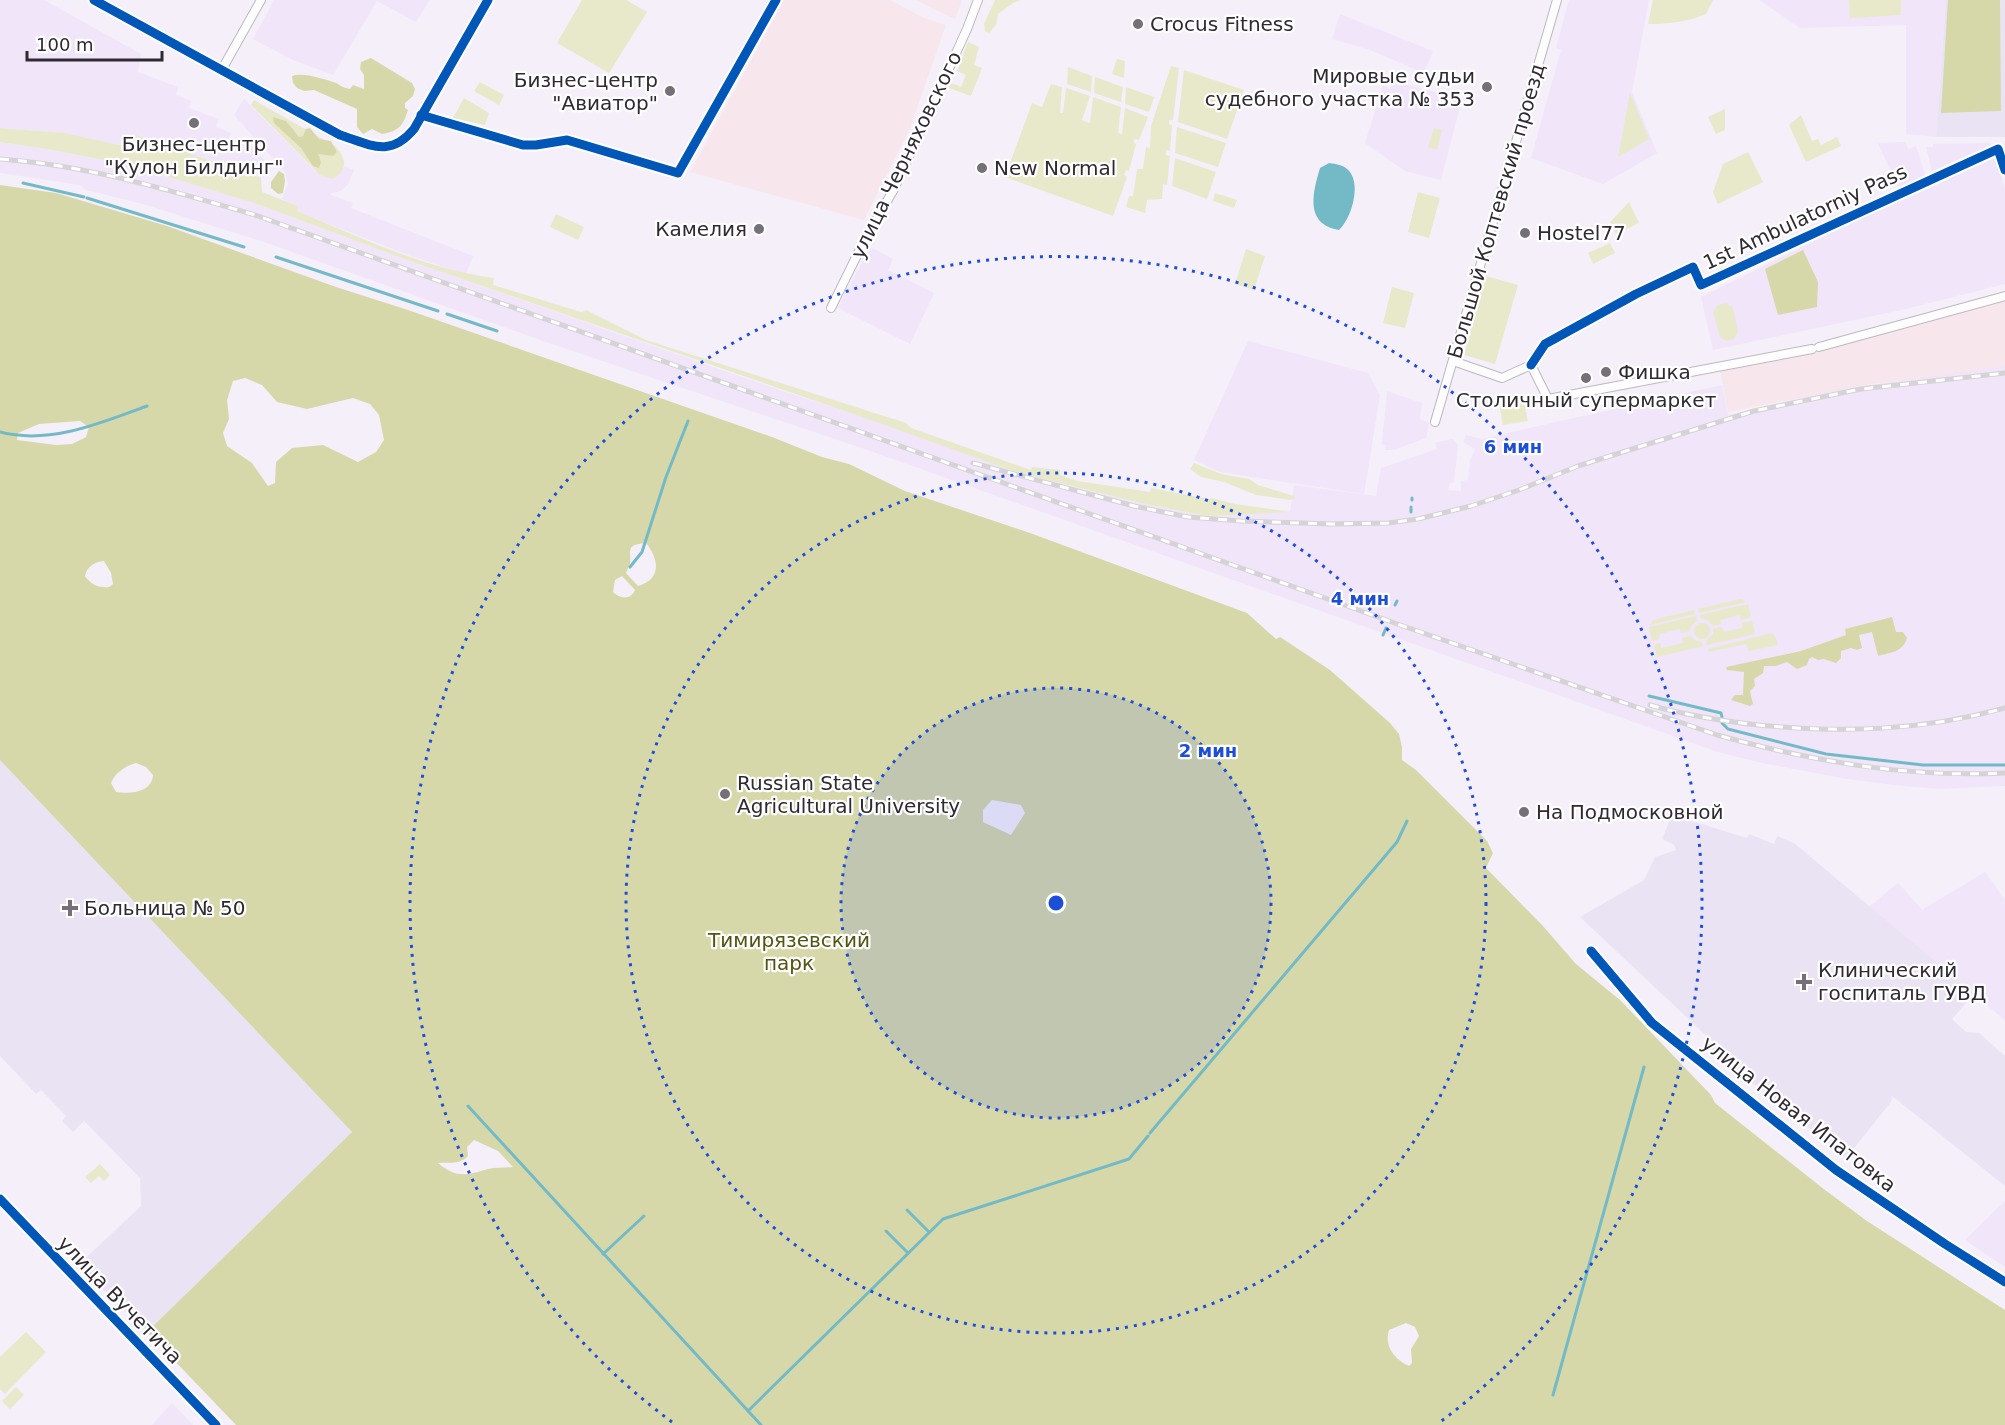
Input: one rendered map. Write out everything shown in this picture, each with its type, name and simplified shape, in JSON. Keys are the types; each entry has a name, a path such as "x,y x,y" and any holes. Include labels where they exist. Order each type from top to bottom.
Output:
{"street":[{"path":"94,0 340,135 389,147 402,141 414,129 488,0"},
{"path":"221,71 261,0"},
{"path":"421,116 523,145 567,140 678,173 776,0"},
{"name":"улица Черняховского","path":"831,308 865,239 894,189 978,0"},
{"name":"Большой Коптевский проезд","path":"1435,422 1557,0"},
{"name":"1st Ambulatorniy Pass","path":"1531,365 1545,344 1636,294 1693,267 1701,285 1998,149 2005,170"},
{"path":"1453,361 1502,378 1531,365 1548,399 1816,348 2005,296"},
{"name":"улица Новая Ипатовка","path":"1591,951 1652,1023 1836,1170 2005,1282"},
{"name":"улица Вучетича","path":"0,1199 216,1425"}],"shaded area":[{"path":"0,0 44,0 141,54 138,72 178,87 176,95 191,101 189,108 219,119 216,127 231,133 229,138 248,144 257,151 270,168 261,175 261,178 137,135 133,148 65,133 0,128"},
{"path":"274,0 430,0 416,22 377,1 333,75 293,60 253,39"},
{"path":"784,0 890,0 922,17 946,25 910,128 864,220 690,172"},
{"path":"916,0 962,0 955,19"},
{"path":"1569,0 1649,0 1632,92 1657,153 1603,184 1531,158 1561,50 1556,48"},
{"path":"1759,0 1946,0 1936,137 1906,134 1906,25 1800,28"},
{"path":"1946,0 2005,0 2005,137 1936,137"},
{"path":"1340,14 1433,51 1424,73 1370,50 1332,39"},
{"path":"1393,81 1462,99 1441,180 1405,171 1365,143 1383,86 1390,88"},
{"path":"244,99 316,172 343,170 344,166 354,170 348,184 341,191 331,193 331,195 353,203 351,208 473,256 466,274 413,257 296,211 298,206 282,199 288,185 286,173 234,115"},
{"path":"0,142 130,165 260,205 410,261 780,390 1078,487 1206,516 1290,512 1294,485 1376,496 1381,468 1437,449 1435,443 1452,439 1458,445 1454,482 1450,483 1448,490 1461,491 1461,481 1468,480 1470,461 1475,449 1463,442 1466,435 1481,439 1722,385 1728,415 1835,390 2005,366 2005,786 1939,789 1894,785 1762,763 1718,752 859,447 549,343 264,242 143,204 86,190 80,185 0,173"},
{"path":"1905,142 1908,149 1916,146 1925,175 1899,190 1878,143"},
{"path":"1991,143 1992,145 1932,171 1926,147 1933,147 1933,144"},
{"path":"1995,157 2005,189 2005,284 1901,310 1713,350 1701,297 1959,169"},
{"path":"870,247 893,259 888,270 934,293 910,344 838,308"},
{"path":"2005,297 2005,370 1871,384 1728,412 1720,371 1789,358"},
{"path":"1248,341 1368,373 1380,395 1364,494 1220,472 1194,460"},
{"path":"1387,391 1422,403 1420,419 1429,423 1426,438 1394,450 1385,450 1386,445 1382,444"},
{"name":"Больница № 50","path":"0,760 352,1132 147,1332 78,1265 141,1206 140,1178 84,1121 73,1132 62,1121 66,1116 41,1090 36,1094 0,1056"},
{"name":"Клинический госпиталь ГУВД","path":"1672,815 1747,838 1749,834 1774,844 1777,836 1794,843 1974,994 1952,1019 1966,1032 1979,1033 2005,1056 2005,1186 1892,1096 1891,1102 1846,1158 1756,1085 1746,1082 1711,1050 1714,1043 1580,917 1644,880 1655,857 1676,850 1674,845 1662,839"},
{"path":"1985,872 2005,900 2005,1020 1869,907 1898,883 1922,910"},
{"path":"2005,1201 2005,1267 1965,1240"},
{"path":"172,1403 193,1425 152,1425"}],"green space":[{"path":"582,0 626,0 647,12 609,73 557,43"},
{"path":"995,0 1021,0 998,14 996,25 989,33 985,31 984,24"},
{"path":"1653,0 1713,0 1706,14 1699,17 1663,24 1648,24"},
{"path":"1849,0 1901,0 1901,15 1850,18"},
{"path":"1948,0 2000,0 2001,111 1941,113"},
{"path":"968,42 979,47 974,65 982,68 971,96 949,88 951,83 961,87 966,75 957,71"},
{"path":"371,58 412,83 415,89 413,96 405,103 405,108 408,110 402,124 388,133 382,134 372,129 363,134 357,127 357,109 314,90 304,91 293,83 292,76 314,76 348,89 353,85 364,89 361,62"},
{"path":"1117,59 1125,61 1124,78 1112,74"},
{"path":"1171,66 1179,68 1173,120 1169,120 1169,124 1172,125 1170,151 1166,150 1166,155 1170,156 1167,185 1163,184 1162,199 1147,200 1145,213 1126,207 1129,196 1133,196 1137,169 1143,169 1146,147 1150,148 1151,126"},
{"path":"1068,67 1092,76 1091,92 1067,84"},
{"path":"1184,70 1244,90 1227,139 1178,122"},
{"path":"1095,77 1123,87 1121,102 1094,93"},
{"path":"480,82 504,95 499,105 474,91"},
{"path":"1051,84 1062,87 1060,113 1063,113 1066,88 1090,96 1082,120 1090,123 1093,97 1121,107 1118,133 1122,134 1125,108 1148,117 1139,140 1135,139 1133,142 1136,144 1129,171 1126,170 1124,175 1127,177 1113,216 1005,177 1032,103 1042,107"},
{"path":"1126,87 1154,97 1149,112 1125,104"},
{"path":"1630,93 1649,139 1618,157"},
{"path":"464,98 489,113 485,125 453,118"},
{"path":"254,100 335,146 344,160 341,172 332,179 320,175 251,105"},
{"path":"1725,109 1725,130 1716,134 1708,117"},
{"path":"1801,115 1812,141 1818,139 1821,145 1837,137 1841,146 1806,162 1789,125"},
{"path":"273,117 286,121 299,137 310,128 319,139 331,141 337,152 333,156 318,154 321,162 319,168 313,166 301,148 274,123"},
{"path":"1177,127 1226,143 1218,167 1175,153"},
{"path":"0,128 65,133 133,148 136,135 261,178 262,192 298,206 297,211 393,251 468,274 494,278 493,285 581,312 586,310 646,340 906,423 911,428 1031,470 1032,467 1060,470 1060,475 1078,481 1150,492 1151,488 1291,512 1206,516 1141,503 1013,471 410,261 260,205 130,165 0,142"},
{"path":"1434,128 1442,130 1437,150 1428,147"},
{"path":"1748,152 1763,182 1718,204 1713,192 1723,164"},
{"path":"1175,158 1216,172 1207,199 1172,186"},
{"path":"279,171 284,174 285,181 283,193 278,194 271,188 271,182"},
{"name":"Тимирязевский парк","path":"0,185 56,193 167,226 336,287 772,437 822,457 849,464 905,491 1030,533 1247,613 1276,639 1280,637 1330,670 1390,723 1399,734 1402,760 1416,770 1487,841 1493,853 1486,868 1542,925 1576,964 1620,1000 1711,1095 1715,1103 1867,1221 2005,1310 2005,1425 236,1425 147,1332 352,1132 0,760","holes":["245,378 262,385 277,402 307,409 353,398 370,404 379,415 384,440 376,452 358,462 323,445 292,448 276,462 275,483 268,486 252,463 227,446 223,433 229,419 227,400 233,381","80,421 89,427 86,437 72,444 56,445 17,440 18,433 39,424","646,543 656,562 655,574 646,583 638,586 626,573 630,563 630,551 635,545","104,561 111,573 113,584 109,587 96,585 85,576 90,567","622,576 635,590 631,596 625,597 613,592 615,580","136,763 146,767 153,775 149,786 139,791 116,792 111,783 118,773","992,800 1021,805 1025,813 1011,835 983,822 983,810","474,1140 498,1151 513,1167 457,1174 438,1163 458,1162 468,1156 467,1147","1406,1323 1415,1327 1419,1336 1411,1349 1412,1363 1409,1366 1395,1356 1388,1341 1389,1330"]},
{"path":"1418,192 1440,198 1429,238 1408,232"},
{"path":"1215,193 1237,200 1234,208 1213,201"},
{"path":"1629,202 1639,223 1616,234 1610,222"},
{"path":"556,214 584,227 578,240 550,227"},
{"path":"1610,243 1615,253 1593,264 1588,253"},
{"path":"1246,249 1265,256 1254,290 1235,284"},
{"path":"1803,250 1818,282 1817,307 1778,315 1765,269"},
{"path":"1486,276 1518,285 1495,364 1464,355"},
{"path":"1392,287 1414,293 1405,328 1383,323"},
{"path":"1726,303 1733,308 1738,332 1734,339 1726,341 1720,337 1713,312 1718,305"},
{"path":"1522,393 1528,421 1503,425 1498,398"},
{"path":"1194,463 1221,474 1249,479 1258,485 1295,498 1291,500 1256,495 1224,482 1201,477 1190,469"},
{"path":"1741,599 1746,602 1699,613 1698,609"},
{"path":"1748,604 1751,617 1741,620 1740,615 1720,620 1721,624 1713,626 1700,615"},
{"path":"1694,610 1695,614 1650,625 1653,620"},
{"path":"1696,616 1697,620 1691,626 1690,631 1681,633 1680,629 1659,634 1660,639 1652,641 1649,627"},
{"path":"1892,617 1896,632 1903,632 1907,638 1902,647 1895,651 1878,656 1872,632 1859,635 1862,648 1841,651 1841,658 1836,663 1812,657 1807,665 1797,669 1787,662 1776,666 1764,666 1763,673 1754,679 1755,686 1750,691 1753,704 1750,706 1731,700 1735,695 1743,695 1744,672 1727,670 1726,667 1801,651 1846,635 1845,629"},
{"path":"1752,621 1755,634 1707,645 1706,641 1713,634 1713,629 1722,627 1724,632 1742,628 1742,623"},
{"path":"1702,623 1708,625 1710,631 1708,637 1702,639 1696,637 1694,631 1696,625"},
{"path":"1772,633 1778,645 1749,651 1746,644 1709,652 1708,649"},
{"path":"1691,636 1694,640 1702,642 1703,646 1657,657 1654,645 1660,643 1661,648 1683,643 1682,638"},
{"path":"100,1164 110,1175 104,1181 99,1176 91,1183 85,1177"},
{"path":"26,1332 46,1352 5,1394 0,1389 0,1357"},
{"path":"16,1387 24,1395 10,1409 2,1401"}],"water":[{"path":"1329,163 1346,168 1355,186 1351,211 1339,230 1328,227 1320,221 1314,206 1315,187 1320,168"}],"waterway":[{"path":"23,183 84,197"},
{"path":"87,198 244,247"},
{"path":"276,257 438,311"},
{"path":"447,314 497,331"},
{"path":"0,432 37,436 56,434 93,425 147,406"},
{"path":"630,567 642,552 666,477 688,421"},
{"path":"1411,507 1411,512"},
{"path":"1395,605 1397,601"},
{"path":"1383,635 1386,628"},
{"path":"1649,696 1721,713 1722,717"},
{"path":"1722,723 1728,729 1826,754 1923,765 2005,765"},
{"path":"1150,1133 1397,842 1407,821"},
{"path":"1553,1395 1644,1067"},
{"path":"468,1106 761,1425"},
{"path":"748,1411 943,1219 1129,1159 1148,1136"},
{"path":"907,1210 929,1232"},
{"path":"603,1254 644,1216"},
{"path":"886,1231 908,1253"}],"railway":[{"path":"0,159 96,173 252,214 1403,626 1717,735 1788,753 1860,766 1932,773 2005,773"},
{"path":"973,463 1134,506 1188,517 1331,524 1388,523 1418,519 1471,506 1519,490 1578,466 1754,411 1861,389 2005,373"},
{"path":"1650,705 1731,722 1821,729 1913,726 1974,716 2005,708"}],"cycle path":[{"path":"94,0 340,135 380,147 397,144 414,129 488,0"},
{"path":"421,115 523,145 567,140 678,173 776,0"},
{"path":"1531,365 1545,344 1636,294 1693,267 1701,285 1998,149 2005,170"},
{"path":"1591,951 1652,1023 1836,1170 2005,1282"},
{"path":"0,1199 216,1425"}],"place":[{"name":"Crocus Fitness","path":"1138,24"},
{"name":"Мировые судьи судебного участка № 353","path":"1487,87"},
{"name":"Бизнес-центр \"Авиатор\"","path":"670,91"},
{"name":"Бизнес-центр \"Кулон Билдинг\"","path":"194,123"},
{"name":"New Normal","path":"982,168"},
{"name":"Камелия","path":"759,229"},
{"name":"Hostel77","path":"1525,233"},
{"name":"Фишка","path":"1606,372"},
{"name":"Столичный супермаркет","path":"1586,378"},
{"name":"Russian State Agricultural University","path":"725,794"},
{"name":"На Подмосковной","path":"1524,812"},
{"name":"Больница № 50","path":"70,908"},
{"name":"Клинический госпиталь ГУВД","path":"1804,982"}]}
